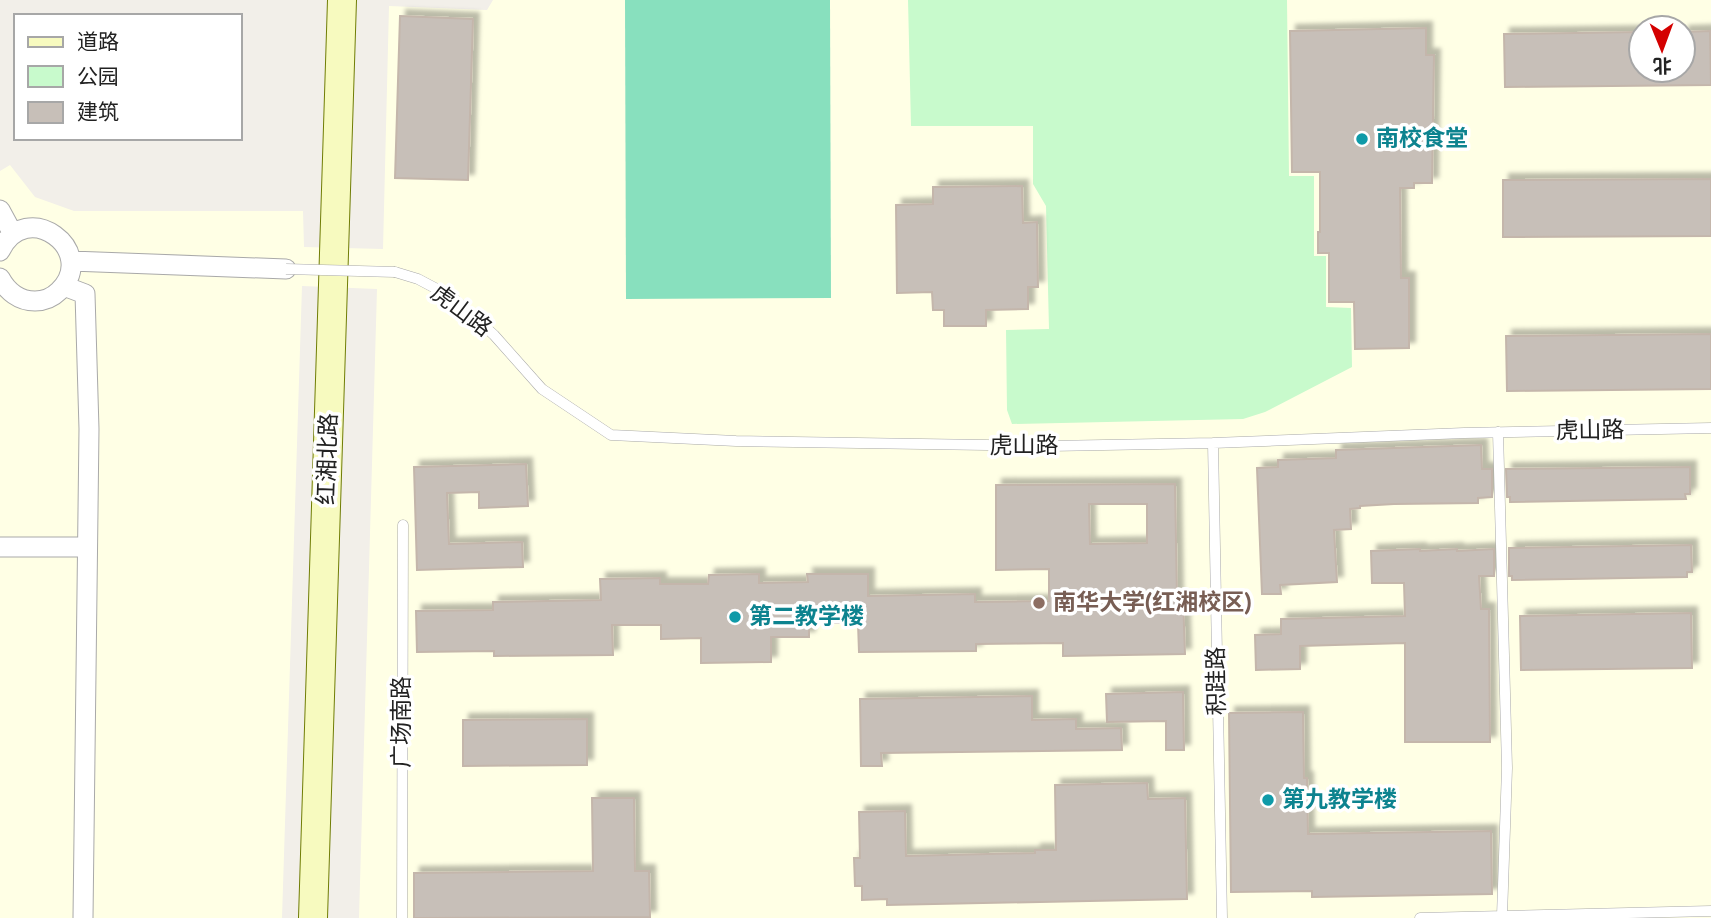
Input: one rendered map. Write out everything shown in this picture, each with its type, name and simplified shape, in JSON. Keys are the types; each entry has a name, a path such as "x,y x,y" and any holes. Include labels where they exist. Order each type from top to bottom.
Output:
{"main road":[{"name":"红湘北路","path":"313,918 342,0"},
{"name":"红湘北路","path":"331,918 358,0"}],"street":[{"path":"0,210 13,234"},
{"path":"0,251 13,234 25,228 38,227 61,239 68,249 71,261 70,274 64,286 56,294 35,301 13,295 0,278"},
{"path":"71,261 286,269"},
{"path":"64,286 85,294 89,429 83,918"},
{"path":"0,547 88,547"}],"lane":[{"name":"虎山路","path":"286,269 395,272 418,279 452,297 494,335 542,389 611,435 736,442 1036,446 1711,428"},
{"path":"1498,432 1507,768 1502,916"},
{"name":"积跬路","path":"1213,443 1222,918"},
{"name":"广场南路","path":"402,918 403,525"},
{"path":"1420,918 1711,911"}],"shaded area":[{"name":"南华大学(红湘校区)","path":"493,0 1711,0 1711,918 359,918 377,289 302,286 282,918 0,918 0,171 10,165 35,197 74,211 303,211 304,247 383,249 389,6 487,10"}],"green space":[{"path":"625,0 830,0 831,298 626,299"},
{"path":"908,0 1287,0 1289,176 1314,176 1314,256 1326,256 1326,307 1351,308 1352,367 1265,412 1243,419 1012,424 1007,410 1006,330 1049,329 1046,206 1033,184 1033,126 911,126"}],"building":[{"path":"400,16 473,19 468,180 395,178"},
{"name":"南校食堂","path":"1426,28 1426,55 1434,55 1432,183 1414,183 1414,188 1400,188 1401,278 1409,278 1409,348 1355,349 1354,302 1329,302 1329,253 1318,253 1320,172 1292,172 1290,31"},
{"path":"1697,31 1710,31 1711,85 1505,87 1504,34 1627,32 1627,84 1697,84"},
{"path":"1711,179 1711,236 1503,237 1503,180"},
{"path":"1022,186 1023,223 1037,222 1038,287 1028,287 1028,309 986,310 986,326 944,326 944,310 933,310 932,292 897,293 896,205 933,204 933,187"},
{"path":"1711,334 1711,389 1507,391 1506,336"},
{"path":"1481,445 1482,469 1492,469 1492,497 1478,498 1478,503 1394,504 1350,509 1351,529 1334,530 1337,582 1280,585 1281,594 1262,594 1257,468 1278,467 1278,460 1336,458 1336,450"},
{"path":"526,464 528,506 479,508 479,492 447,493 449,544 522,542 523,567 417,570 414,467"},
{"path":"1690,467 1690,494 1685,494 1686,499 1510,502 1510,497 1507,497 1506,469"},
{"path":"1175,484 1177,598 1183,598 1185,654 1063,656 1063,643 976,644 976,651 859,652 858,623 809,623 809,637 771,637 771,662 701,663 701,638 661,639 661,625 612,625 613,655 494,656 494,651 417,652 416,611 493,610 493,602 601,600 600,579 660,578 660,584 708,584 709,575 759,574 759,583 808,582 807,574 868,574 868,596 975,594 975,602 1049,601 1049,569 996,570 996,485","holes":["1089,504 1147,504 1147,543 1090,544"]},
{"path":"1691,545 1692,572 1687,572 1687,577 1512,580 1512,576 1509,576 1509,548"},
{"path":"1494,549 1494,576 1479,576 1481,609 1489,609 1490,742 1405,742 1405,643 1300,646 1300,669 1256,670 1255,635 1281,634 1281,619 1405,616 1404,583 1372,583 1371,551"},
{"path":"1691,613 1692,668 1521,670 1520,616"},
{"path":"1183,692 1184,750 1166,750 1166,721 1107,722 1106,694"},
{"path":"1032,696 1032,720 1076,719 1076,729 1121,728 1122,750 881,753 882,766 861,766 860,699"},
{"name":"第九教学楼","path":"1303,712 1308,834 1491,831 1492,894 1312,897 1312,891 1231,892 1229,713"},
{"path":"587,719 587,765 463,766 463,720"},
{"path":"1147,783 1148,799 1185,798 1187,899 887,905 887,899 862,900 862,886 855,886 854,858 860,858 859,812 905,811 906,856 1035,853 1035,850 1056,850 1055,785"},
{"path":"592,798 634,798 635,871 649,871 650,917 414,918 414,873 593,871"}],"place":[{"name":"南校食堂","path":"1362,139"},
{"name":"南华大学(红湘校区)","path":"1039,603"},
{"name":"第二教学楼","path":"735,617"},
{"name":"第九教学楼","path":"1268,800"}]}
